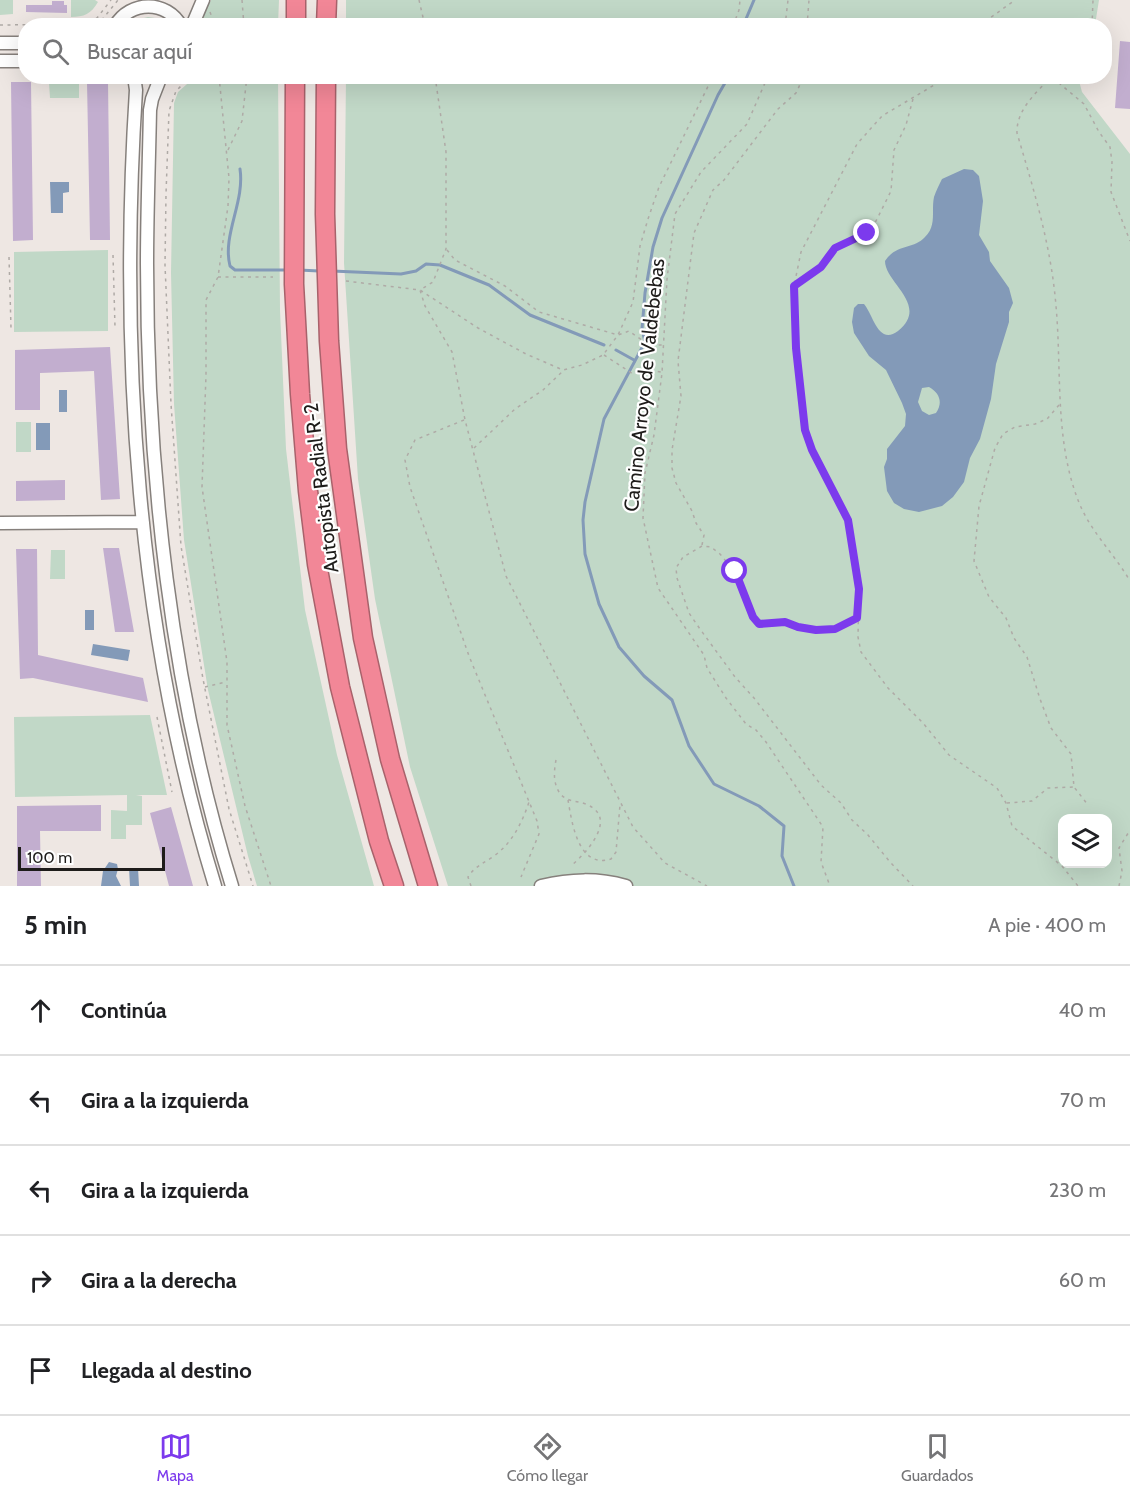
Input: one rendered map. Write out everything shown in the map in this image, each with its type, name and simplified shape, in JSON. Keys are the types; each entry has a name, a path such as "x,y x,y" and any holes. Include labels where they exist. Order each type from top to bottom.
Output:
{"highway":[{"path":"296,0 296,18"},
{"path":"326,18 327,0"},
{"name":"Autopista Radial R-2","path":"295,84 294,284 300,394 317,564 340,687 379,842 394,886"},
{"name":"Autopista Radial R-2","path":"326,84 325,203 329,341 337,449 363,638 390,759 428,886"}],"street":[{"path":"120,18 134,3 165,4 176,18"},
{"path":"197,18 205,3"},
{"path":"0,43 18,43"},
{"path":"0,61 18,61"},
{"path":"135,84 130,265 135,405 143,522 167,686 190,794 215,886"},
{"path":"158,84 150,110 147,265 151,404 157,490 183,683 212,814 232,886"},
{"path":"0,523 143,522"},
{"path":"542,886 579,879 626,886"}],"path":[{"path":"98,18 111,0"},
{"path":"103,18 118,0"},
{"path":"242,0 243,18"},
{"path":"419,0 423,18"},
{"path":"736,18 740,0"},
{"path":"787,18 788,0"},
{"path":"808,18 809,0"},
{"path":"991,18 1015,0"},
{"path":"1092,18 1093,0"},
{"path":"205,3 213,18"},
{"path":"0,25 18,25"},
{"path":"183,84 176,91 169,111 165,265 171,404 181,546 229,809 253,886"},
{"path":"220,84 229,178 228,206 218,277 206,300 202,486 228,662 227,725 245,806 271,886"},
{"path":"226,152 242,121 246,84"},
{"path":"420,290 433,282 447,249 446,152 436,84"},
{"path":"472,449 515,410 543,390 563,370 582,365 603,355 618,335 633,302 640,246 656,198 709,84"},
{"name":"Camino Arroyo de Valdebebas","path":"764,84 747,124 701,171 675,214 667,279 662,373 654,435 645,473 643,518 658,588 704,655 706,668 726,698 746,724 756,730 766,742 822,827 821,862 830,886"},
{"path":"702,546 704,535 676,483 672,468 672,450 681,396 678,361 694,233 713,190 724,180 778,109 796,93 800,84"},
{"path":"936,84 882,116 857,144 801,252 794,286 796,348 805,430 812,450 848,520 859,589 857,618 861,652 888,688 923,723 949,754 997,788 1006,803 1012,826 1062,866 1078,886"},
{"path":"1047,84 1021,112 1016,122 1044,224 1050,261 1056,307 1060,404 1068,470 1080,506 1099,537 1119,561 1130,581"},
{"path":"1061,84 1084,104 1110,147 1112,192 1130,241"},
{"path":"794,286 821,267 835,248 867,233 876,221 891,191 894,150 906,125 913,98"},
{"path":"447,249 455,260 505,286 539,312 618,335 629,331 649,345 663,345"},
{"path":"113,255 115,327"},
{"path":"9,257 11,328"},
{"path":"218,277 273,278"},
{"path":"346,281 420,290 478,328 526,354 563,370"},
{"path":"420,290 424,306 452,352 465,420 506,576 633,827 665,863 707,886"},
{"path":"603,355 633,374 650,369 662,373"},
{"path":"1060,404 1047,419 1035,424 1015,427 1004,434 995,448 979,506 974,561 989,597 1006,618 1014,638 1027,657 1051,728 1071,754 1074,788 1088,805"},
{"path":"465,420 415,440 405,460 410,487 470,656 537,821 539,834 521,877"},
{"path":"857,618 835,629 816,630 785,622 759,624 753,617 735,571 711,547 702,546 683,557 676,568 677,578 689,613 735,677 821,785 841,803 852,820 913,886"},
{"path":"205,687 227,682"},
{"path":"157,717 172,792"},
{"path":"556,760 555,782 559,793 568,800 588,805 596,810 598,816 599,832 586,852 572,865"},
{"path":"1006,803 1032,801 1048,788 1074,788"},
{"path":"568,800 578,844 594,858 605,861 612,859 616,852 620,802"},
{"path":"471,886 468,877 472,870 495,856 507,844 518,829 529,801"},
{"path":"1119,886 1122,871 1119,848 1130,830"}],"green space":[{"path":"0,0 13,0 13,14 0,15"},
{"path":"71,0 98,2 87,14 71,17"},
{"path":"211,0 279,0 278,18 203,17"},
{"path":"346,0 1099,0 1096,18 346,18"},
{"path":"49,84 79,84 79,98 50,98"},
{"path":"187,84 278,84 280,310 286,449 305,610 337,755 374,886 257,886 248,856 208,690 184,540 174,404 171,273 174,103 178,92"},
{"path":"346,84 1080,84 1082,92 1130,154 1130,886 448,886 410,767 375,599 358,479 344,263"},
{"path":"108,250 108,331 14,332 14,252"},
{"path":"16,422 31,422 31,452 16,452"},
{"path":"51,550 65,550 65,579 50,579"},
{"path":"150,715 167,795 136,795 142,796 142,825 126,825 126,839 111,839 111,810 127,811 127,795 15,797 14,717"}],"water":[{"path":"964,169 973,170 979,176 983,201 979,235 989,252 990,261 1009,288 1013,303 996,364 991,399 980,439 970,458 964,482 953,497 942,506 919,512 904,509 894,503 887,491 884,467 887,449 905,426 906,414 886,370 869,356 854,333 852,322 854,308 858,304 864,304 877,327 886,335 898,331 907,321 908,303 887,269 885,261 895,251 915,244 929,232 934,197 942,179","holes":["929,387 936,392 939,398 936,413 929,415 922,411 918,402 922,388"]},
{"path":"50,182 69,182 69,192 63,193 63,213 51,213"},
{"path":"59,390 67,390 67,412 59,412"},
{"path":"36,423 50,423 50,450 36,450"},
{"path":"85,610 94,610 94,630 85,630"},
{"path":"93,644 130,650 128,661 91,655"},
{"path":"109,862 117,864 116,876 121,886 101,886 103,871"},
{"path":"129,868 138,868 139,886 130,886"}],"building":[{"path":"52,1 64,1 64,5 67,5 67,13 26,12 26,5 52,5"},
{"path":"1120,41 1130,42 1130,109 1115,108"},
{"path":"11,82 18,82 18,84 31,84 33,240 13,241"},
{"path":"87,84 108,84 110,240 90,240"},
{"path":"110,347 120,499 101,500 94,371 40,373 40,410 15,410 15,350"},
{"path":"65,480 65,500 16,501 16,481"},
{"path":"103,548 119,548 134,632 115,632"},
{"path":"16,549 37,549 38,655 143,678 148,702 33,678 20,679"},
{"path":"101,805 101,831 40,831 41,886 17,886 17,806"},
{"path":"171,807 193,886 169,886 150,813"}],"waterway":[{"path":"746,18 754,0"},
{"path":"724,84 662,218 653,247 645,293 642,329 645,342 604,419 585,502 583,520 585,554 599,604 619,647 644,676 672,700 689,746 714,784 759,806 784,826 782,856 794,886"},
{"path":"240,169 241,181 229,242 230,266 235,270 286,270"},
{"path":"332,271 401,274 416,271 426,264 440,265 489,285 530,315 604,345"},
{"path":"299,270 319,271"},
{"path":"616,350 634,360"}],"route":[{"path":"735,571 753,617 759,624 785,622 816,630 835,629 857,618 859,589 848,520 812,450 805,430 796,348 794,286 821,267 835,248 867,233"}]}
